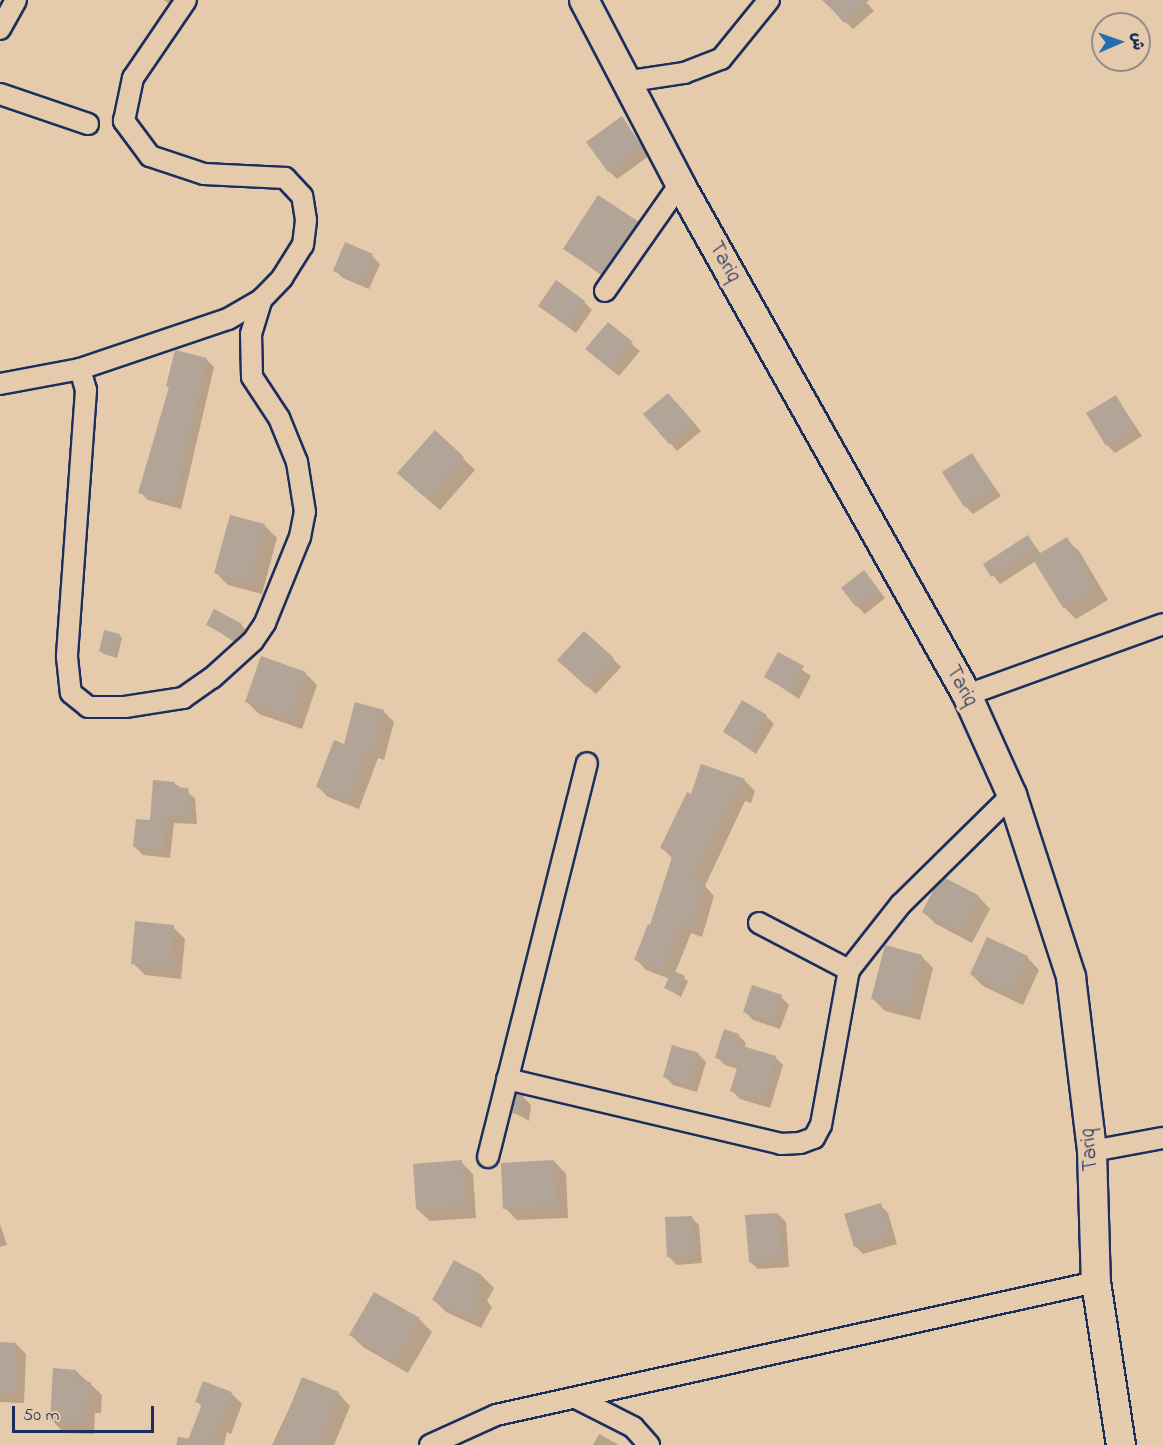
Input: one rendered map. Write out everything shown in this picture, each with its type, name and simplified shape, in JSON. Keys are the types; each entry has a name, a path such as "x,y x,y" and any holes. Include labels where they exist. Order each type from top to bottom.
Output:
{"main road":[{"name":"Tariq","path":"584,0 624,82 680,184 967,695 1012,795 1071,977 1092,1151 1096,1282 1121,1445"}],"street":[{"path":"0,30 16,0"},
{"path":"0,384 80,369 228,319 262,299 282,278 303,245 306,220 302,196 285,178 204,174 150,156 124,121 133,78 186,0"},
{"path":"624,82 694,71 721,59 769,0"},
{"path":"0,94 88,124"},
{"path":"605,291 680,184"},
{"path":"80,369 86,390 67,657 71,693 88,707 125,707 183,698 212,678 253,641 279,593 300,537 305,512 297,462 279,418 252,377 251,334 262,299"},
{"path":"967,695 1163,624"},
{"path":"488,1157 587,763"},
{"path":"507,1079 781,1144 800,1143 814,1138 821,1125 849,970 901,904 1012,795"},
{"path":"759,923 849,970"},
{"path":"1092,1151 1163,1138"},
{"path":"430,1445 496,1415 578,1399 1096,1282"},
{"path":"578,1399 633,1427 649,1445"}],"building":[{"path":"824,0 869,0 844,23"},
{"path":"622,116 642,147 608,172 586,142"},
{"path":"598,195 639,222 602,274 563,249"},
{"path":"345,242 373,254 361,283 333,271"},
{"path":"556,280 585,301 568,327 538,306"},
{"path":"608,322 633,342 611,369 585,349"},
{"path":"175,350 207,358 174,502 138,493 169,387 166,386"},
{"path":"668,393 694,423 669,444 643,414"},
{"path":"1116,395 1135,428 1106,446 1086,413"},
{"path":"435,430 464,457 427,499 397,473"},
{"path":"972,453 994,487 964,507 942,472"},
{"path":"230,515 265,524 250,583 214,573"},
{"path":"1028,535 1036,548 991,577 983,564"},
{"path":"1067,537 1097,587 1063,608 1032,558"},
{"path":"864,570 879,590 856,607 841,588"},
{"path":"214,609 242,624 234,640 206,625"},
{"path":"104,630 120,634 114,656 99,651"},
{"path":"584,631 614,658 587,687 557,660"},
{"path":"778,652 804,666 790,692 764,677"},
{"path":"261,656 306,672 290,718 245,702"},
{"path":"742,700 767,715 748,747 723,732"},
{"path":"355,702 384,710 374,750 367,749 348,800 316,787 334,740 344,744"},
{"path":"701,764 745,779 740,793 734,791 692,880 704,884 691,927 680,923 662,970 634,960 648,924 650,925 673,854 660,848 687,792 691,794"},
{"path":"153,780 175,782 175,787 188,788 190,801 189,817 167,816 163,850 133,847 136,819 150,820"},
{"path":"945,878 978,895 960,932 922,912 934,889"},
{"path":"135,921 174,925 170,967 131,964"},
{"path":"987,937 1028,956 1010,994 970,974"},
{"path":"885,945 922,955 908,1009 871,999"},
{"path":"672,970 685,976 677,994 664,988"},
{"path":"752,985 782,995 773,1022 743,1012"},
{"path":"724,1029 739,1034 736,1044 776,1056 762,1101 730,1091 738,1065 715,1058"},
{"path":"672,1045 699,1053 689,1085 663,1077"},
{"path":"516,1094 524,1095 521,1114 511,1113"},
{"path":"462,1160 465,1206 416,1209 413,1164"},
{"path":"554,1160 557,1206 503,1209 501,1163"},
{"path":"881,1203 890,1236 854,1247 844,1214"},
{"path":"778,1213 782,1259 749,1262 745,1215"},
{"path":"692,1216 695,1255 667,1257 665,1217"},
{"path":"454,1260 482,1275 474,1290 481,1293 469,1317 432,1300"},
{"path":"374,1292 420,1318 396,1362 349,1335"},
{"path":"0,1342 16,1343 15,1394 0,1393"},
{"path":"53,1368 76,1370 76,1381 91,1382 90,1402 84,1401 83,1423 50,1421"},
{"path":"302,1377 339,1392 318,1445 275,1445"},
{"path":"203,1381 232,1392 220,1424 217,1422 211,1445 186,1445 202,1404 195,1402"}]}
